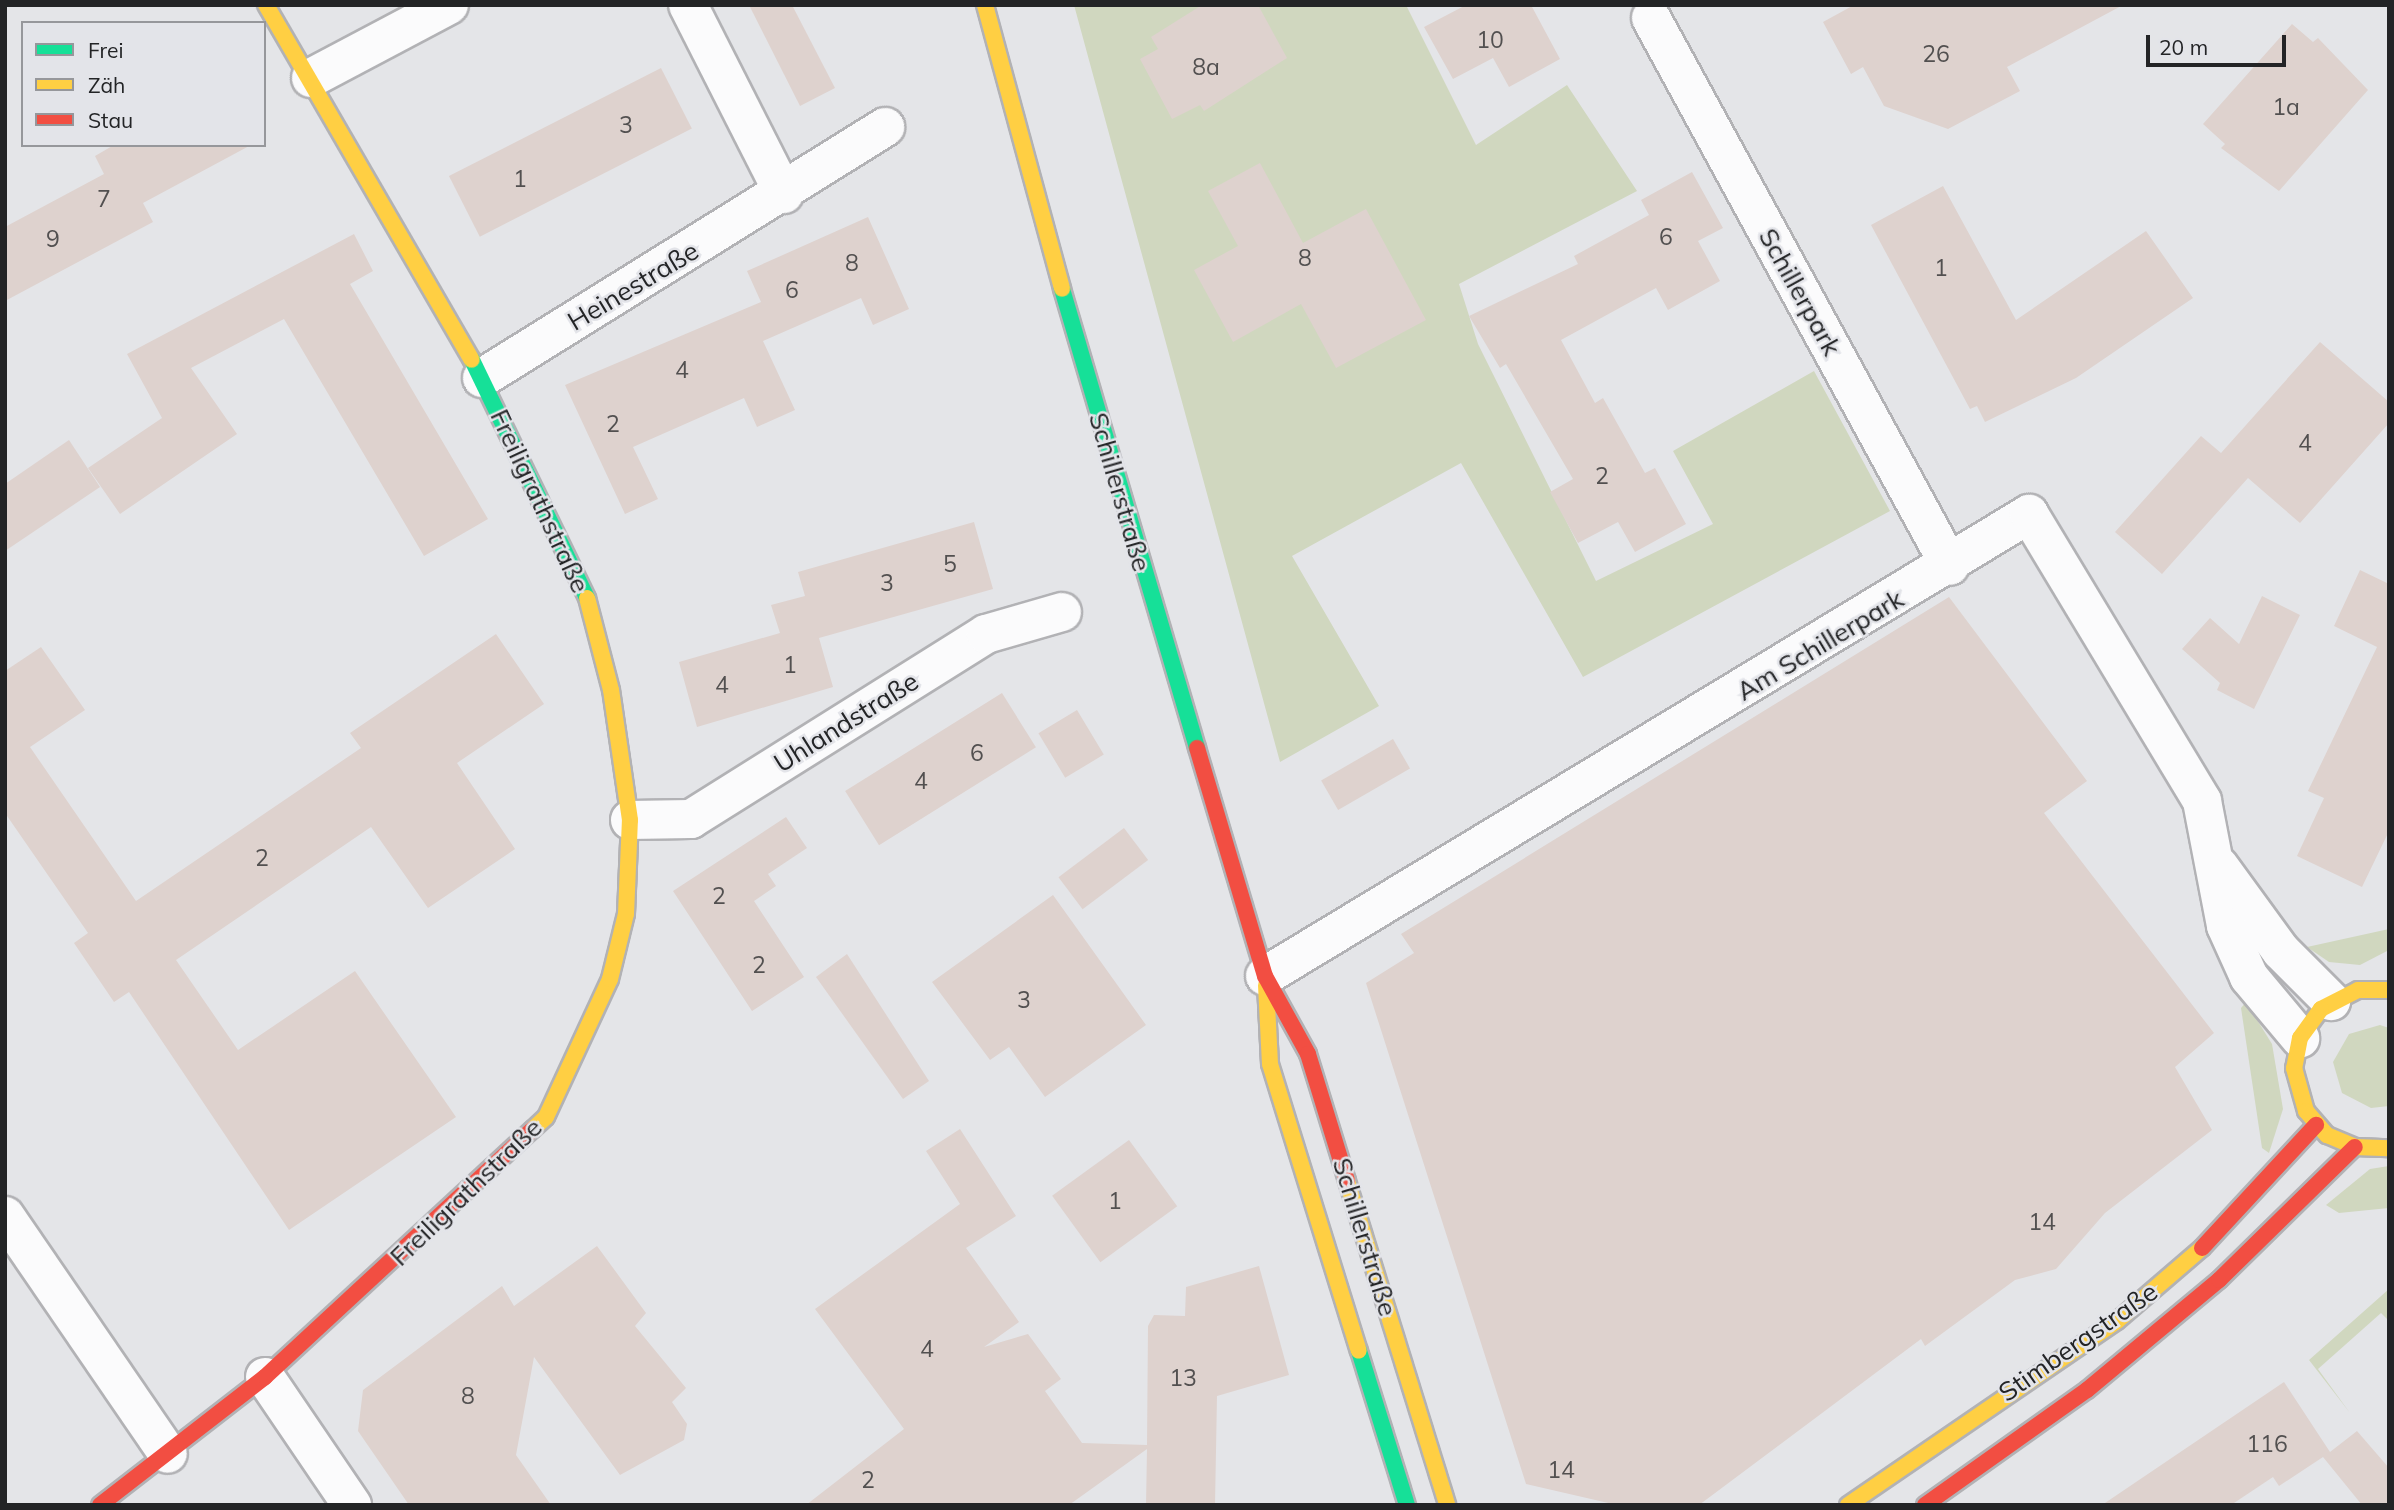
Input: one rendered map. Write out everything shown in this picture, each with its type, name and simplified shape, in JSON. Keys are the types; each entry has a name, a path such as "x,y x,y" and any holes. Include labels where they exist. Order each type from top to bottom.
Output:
{"street":[{"name":"Freiligrathstraße","path":"100,1505 265,1377 546,1117 610,979 626,914 630,820 611,690 580,573 482,378 311,78 266,5"},
{"path":"311,78 449,5"},
{"path":"688,5 784,194"},
{"name":"Schillerstraße","path":"985,5 1079,352 1265,976 1308,1054 1447,1505"},
{"name":"Schillerpark","path":"1651,18 1950,566"},
{"name":"Heinestraße","path":"482,378 784,194 885,127"},
{"name":"Am Schillerpark","path":"1265,976 1950,566 2029,514 2202,801 2218,864"},
{"name":"Uhlandstraße","path":"630,820 691,819 986,634 1062,612"},
{"path":"2218,864 2281,951 2330,1001"},
{"path":"2218,864 2225,926 2249,977 2300,1038"},
{"name":"Schillerstraße","path":"1265,976 1270,1064 1407,1505"},
{"path":"2389,990 2358,990 2330,1001 2300,1038 2295,1082 2316,1125 2355,1147 2389,1148"},
{"name":"Stimbergstraße","path":"1848,1505 2118,1321 2196,1255 2316,1125"},
{"name":"Stimbergstraße","path":"1925,1505 2087,1390 2219,1280 2355,1147"},
{"path":"5,1216 168,1454"},
{"path":"265,1377 352,1505"}],"green space":[{"path":"1074,5 1406,5 1476,145 1567,85 1637,191 1459,284 1478,344 1596,581 1713,524 1673,451 1814,371 1890,511 1583,677 1461,463 1292,556 1379,706 1280,762"},
{"path":"2389,929 2389,950 2360,965 2329,962 2307,947"},
{"path":"2246,1002 2272,1044 2283,1109 2269,1153 2262,1148 2241,1008"},
{"path":"2380,1025 2389,1028 2389,1106 2371,1108 2342,1093 2333,1062 2349,1034"},
{"path":"2389,1166 2389,1208 2339,1213 2326,1205 2370,1169"},
{"path":"2389,1289 2389,1321 2381,1313 2318,1369 2350,1413 2309,1360"}],"building":[{"path":"749,5 792,5 835,88 800,106"},
{"path":"1202,5 1258,5 1287,58 1204,111 1200,105 1172,119 1140,59 1158,49 1151,37"},
{"path":"1466,5 1531,5 1560,59 1509,87 1493,58 1453,79 1424,27"},
{"path":"1854,5 2123,5 2007,67 2020,91 1948,129 1884,106 1863,67 1851,74 1823,22"},
{"path":"2292,24 2313,42 2318,38 2368,90 2279,191 2221,148 2225,144 2203,124"},
{"path":"661,68 692,129 480,237 449,176"},
{"path":"111,147 247,147 143,203 153,222 5,301 5,227 104,174 95,156"},
{"path":"1260,163 1303,243 1366,209 1426,320 1336,368 1301,304 1233,342 1194,270 1238,246 1208,191"},
{"path":"1692,172 1723,228 1698,241 1720,281 1668,310 1656,288 1561,340 1595,403 1603,398 1645,473 1655,468 1686,524 1635,552 1618,522 1578,543 1550,492 1573,479 1506,364 1500,368 1469,316 1578,264 1574,256 1649,215 1641,200"},
{"path":"1943,186 2016,320 2146,231 2193,298 2076,378 1985,422 1977,406 1970,409 1871,225"},
{"path":"868,217 909,309 873,325 861,298 763,341 795,410 757,427 744,398 633,447 658,499 625,514 565,385 761,302 747,271"},
{"path":"354,234 373,271 350,284 488,519 424,556 284,319 191,368 237,434 120,514 88,468 162,418 127,354"},
{"path":"2320,342 2389,402 2389,423 2300,523 2248,478 2162,574 2115,532 2201,436 2221,453"},
{"path":"69,440 100,487 5,551 5,484"},
{"path":"974,522 993,589 819,638 833,687 697,727 679,662 780,633 771,605 805,596 798,572"},
{"path":"2360,570 2389,584 2389,831 2362,887 2297,856 2324,798 2308,791 2377,647 2334,626"},
{"path":"2262,596 2300,615 2254,709 2217,690 2220,683 2182,649 2210,618 2239,644"},
{"path":"1949,597 2087,781 2044,813 2214,1033 2175,1067 2212,1130 2105,1213 2056,1269 2015,1280 1925,1346 1921,1339 1699,1505 1617,1505 1526,1484 1366,983 1414,953 1401,934"},
{"path":"496,634 544,704 457,763 515,849 428,908 371,827 176,960 238,1050 355,971 456,1117 289,1230 129,992 114,1002 74,943 88,933 5,813 5,671 41,647 85,710 30,747 136,901 361,748 350,733"},
{"path":"1002,693 1036,747 879,845 845,791"},
{"path":"1077,710 1104,755 1065,778 1038,733"},
{"path":"1393,739 1410,768 1338,810 1321,781"},
{"path":"786,817 807,848 768,874 776,886 754,901 804,977 752,1011 673,891"},
{"path":"1124,828 1148,860 1083,909 1059,877"},
{"path":"1053,895 1146,1025 1045,1097 1009,1047 990,1060 932,982"},
{"path":"847,954 929,1081 903,1099 816,977"},
{"path":"960,1129 1016,1216 966,1248 1019,1322 984,1347 1028,1334 1061,1379 1045,1391 1082,1443 1147,1445 1148,1326 1154,1315 1185,1316 1186,1287 1259,1266 1289,1375 1217,1396 1215,1505 1146,1505 1147,1449 1069,1505 806,1505 904,1429 815,1309 960,1204 926,1151"},
{"path":"1129,1140 1177,1206 1100,1262 1052,1196"},
{"path":"597,1246 646,1313 635,1326 686,1388 672,1402 687,1424 684,1440 620,1475 534,1357 516,1455 551,1505 409,1505 358,1431 363,1390 502,1286 514,1306"},
{"path":"2284,1382 2330,1452 2357,1431 2389,1468 2389,1505 2362,1505 2323,1457 2279,1486 2273,1477 2231,1505 2102,1505"}],"traffic: fast":[{"path":"1062,289 1197,748"},
{"path":"472,360 587,598"},
{"path":"1359,1351 1407,1505"}],"traffic: slow":[{"path":"266,5 472,360"},
{"path":"985,5 1062,289"},
{"path":"532,1130 546,1117 610,979 626,914 630,820 611,690 587,598"},
{"path":"1266,985 1270,1064 1359,1351"},
{"path":"2389,990 2358,990 2321,1009 2300,1038 2294,1068 2306,1111 2327,1135 2355,1147 2389,1148"},
{"path":"1347,1181 1447,1505"},
{"path":"1848,1505 2117,1321 2202,1248"}],"traffic: jam":[{"path":"1197,748 1265,976 1308,1054 1347,1181"},
{"path":"2202,1248 2316,1125"},
{"path":"100,1505 265,1377 532,1130"},
{"path":"1925,1505 2087,1390 2219,1280 2355,1147"}]}
